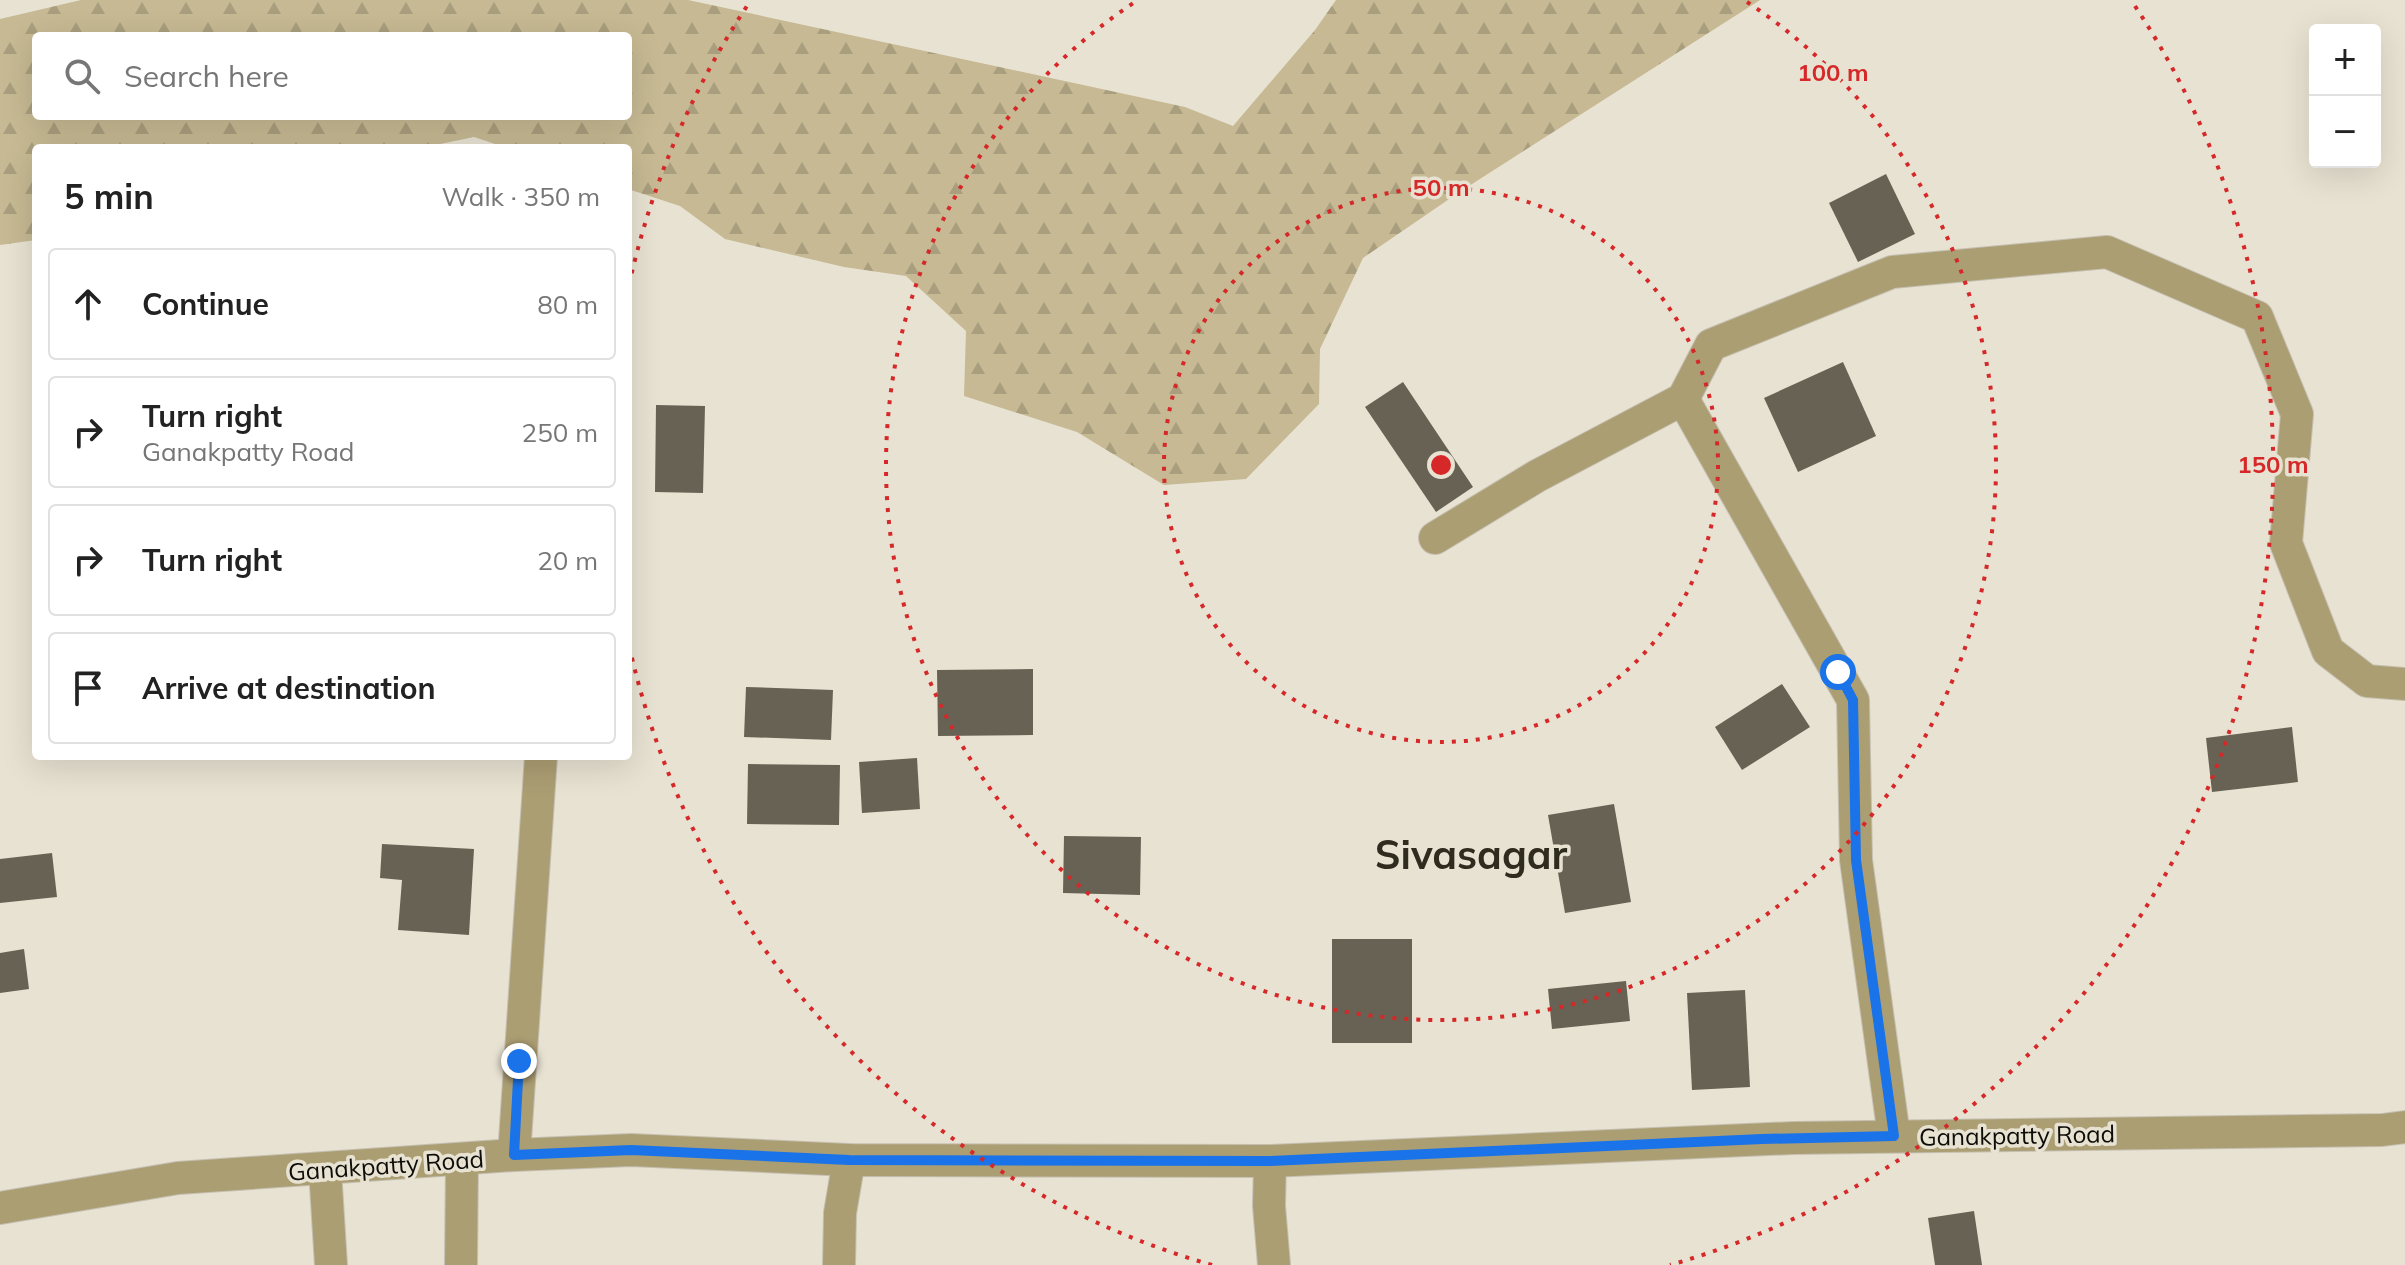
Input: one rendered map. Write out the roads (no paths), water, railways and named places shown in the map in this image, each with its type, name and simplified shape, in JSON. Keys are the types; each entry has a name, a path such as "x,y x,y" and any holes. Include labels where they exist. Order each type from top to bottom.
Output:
{"street":[{"path":"1435,538 1537,476 1683,399 1711,345 1892,272 2107,252 2257,317 2297,414 2286,543 2328,651 2367,681 2405,684"},
{"path":"1683,399 1853,700 1856,860 1894,1136"},
{"path":"514,1155 541,760"},
{"name":"Ganakpatty Road","path":"0,1208 178,1178 631,1150 849,1160 1270,1161 1777,1138 2382,1130 2405,1127"},
{"path":"461,1265 462,1160"},
{"path":"839,1265 840,1213 849,1160"},
{"path":"1270,1161 1269,1206 1274,1265"},
{"path":"325,1170 331,1265"}],"district":[{"name":"Sivasagar","path":"1471,854"}]}
